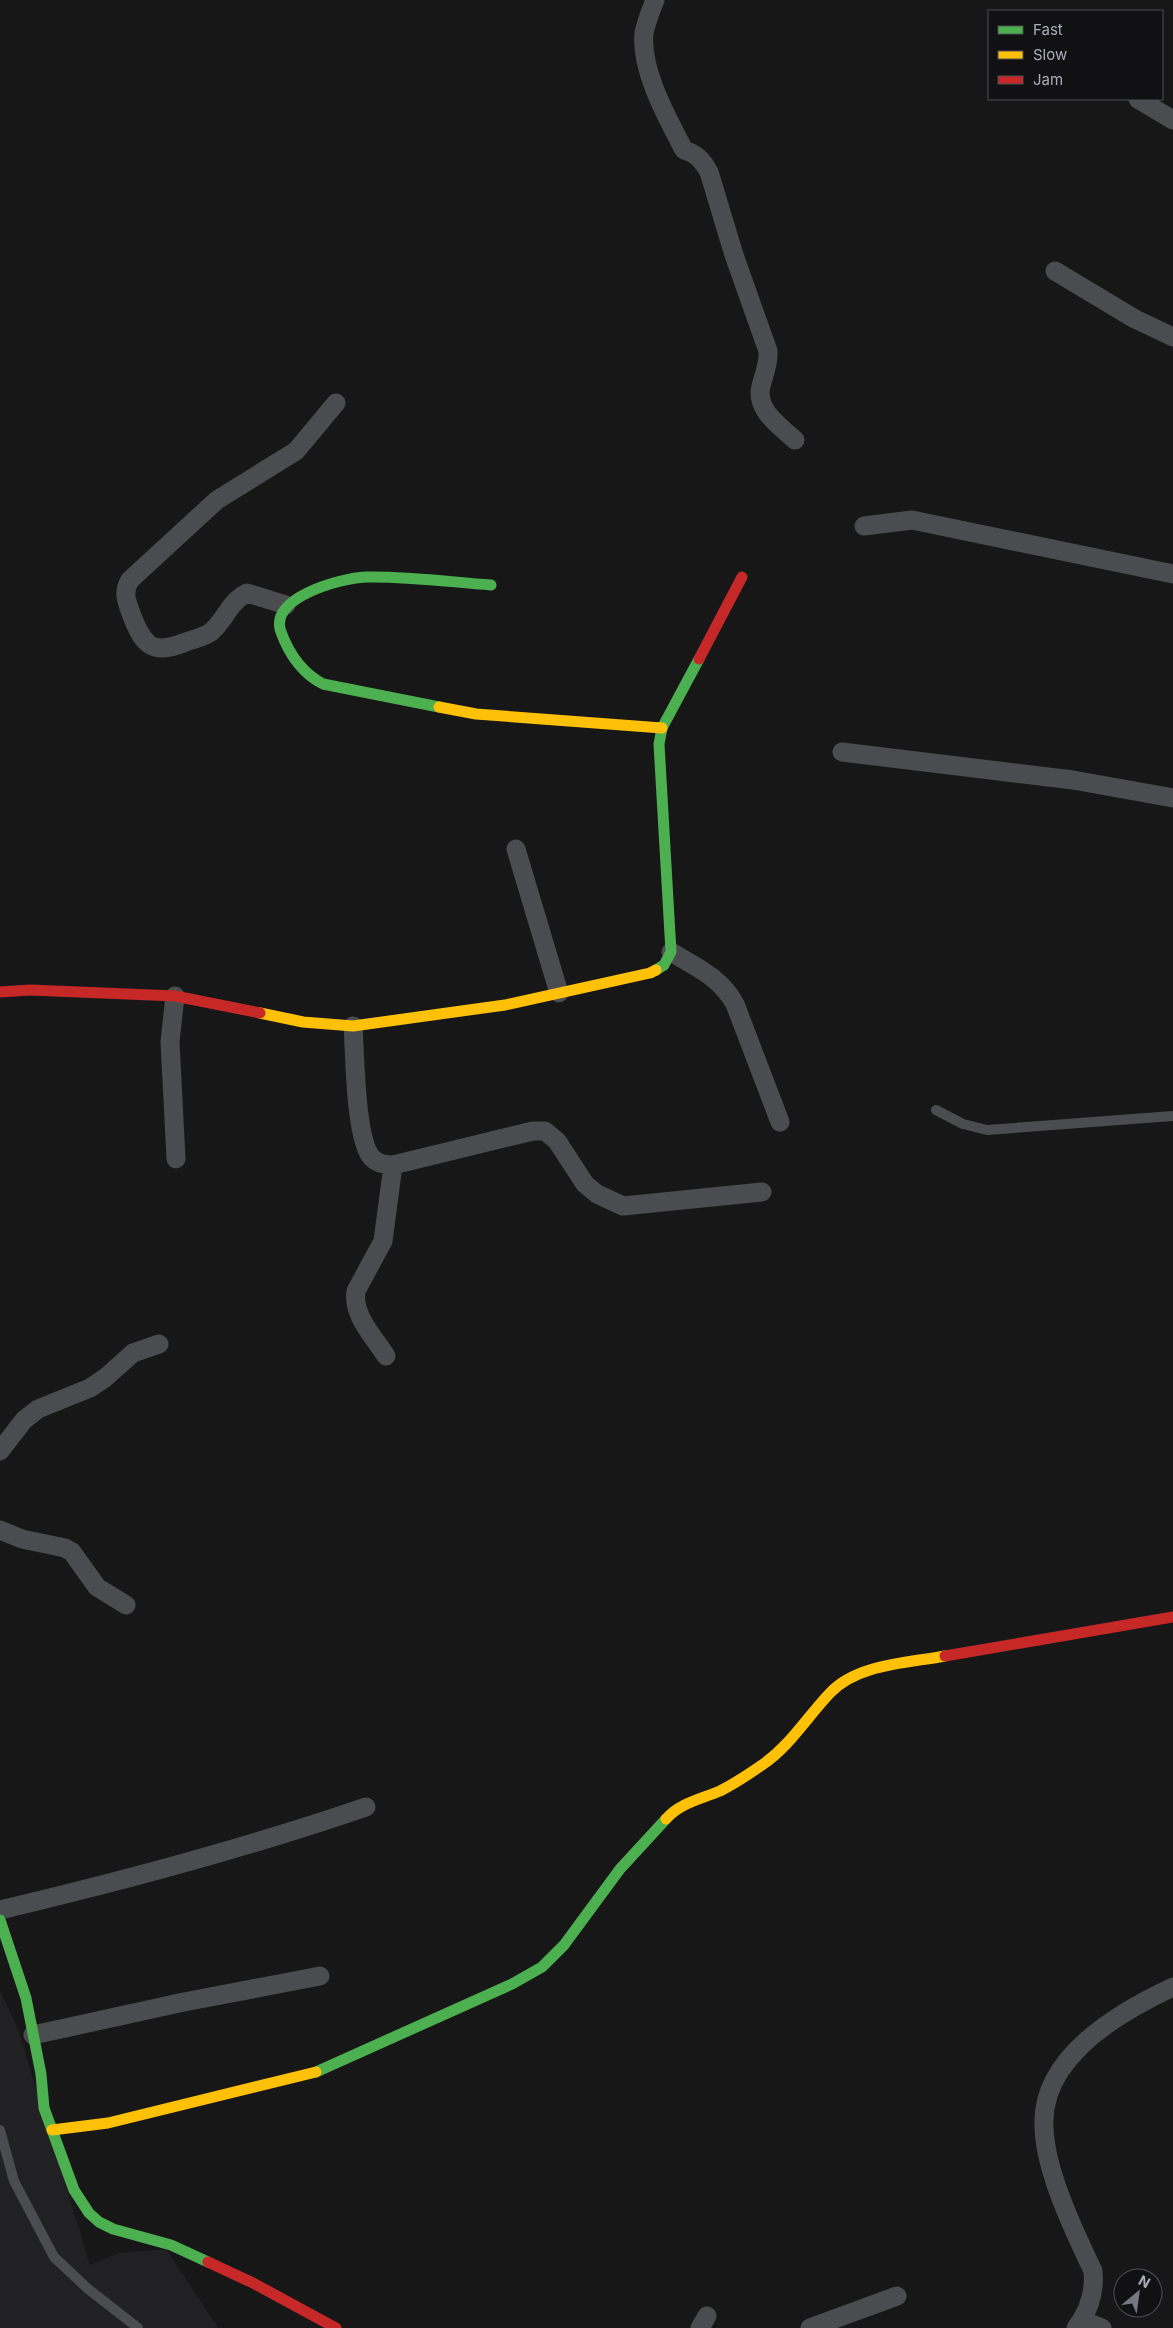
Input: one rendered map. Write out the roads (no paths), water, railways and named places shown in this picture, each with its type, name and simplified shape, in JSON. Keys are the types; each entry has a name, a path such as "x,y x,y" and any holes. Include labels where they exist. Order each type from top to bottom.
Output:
{"street":[{"path":"656,0 644,34 647,65 659,99 684,150 702,160 709,172 734,255 768,351 768,359 760,389 761,400 765,412 795,440"},
{"path":"1140,100 1173,120"},
{"path":"1055,271 1135,319 1173,337"},
{"path":"286,605 247,593 238,597 210,633 170,648 160,649 148,645 140,636 125,597 124,589 130,580 217,500 296,451 336,403"},
{"path":"864,526 912,520 1173,574"},
{"path":"491,585 365,577 352,578 299,597 286,605 279,615 279,630 297,666 308,677 323,684 476,714 662,728"},
{"path":"0,992 30,990 175,996 303,1022 352,1026 505,1005 650,974 664,965 671,952 659,744 662,728 742,577"},
{"path":"842,752 1074,780 1173,798"},
{"path":"516,849 559,993"},
{"path":"671,952 714,977 727,990 735,1004 780,1122"},
{"path":"175,996 170,1042 176,1159"},
{"path":"352,1026 360,1124 365,1144 371,1157 382,1164 393,1165 534,1131 545,1131 557,1141 585,1184 597,1194 623,1206 762,1192"},
{"path":"386,1356 357,1311 354,1301 356,1291 383,1241 393,1165"},
{"path":"0,1452 24,1420 38,1409 90,1388 105,1378 133,1353 158,1344"},
{"path":"0,1530 22,1539 65,1548 72,1552 97,1588 126,1605"},
{"path":"52,2130 108,2122 324,2070 512,1984 542,1967 564,1945 620,1870 675,1809 721,1790 762,1765 784,1748 831,1691 853,1676 880,1668 928,1659 1173,1617"},
{"path":"0,1910 85,1890 282,1834 366,1807"},
{"path":"0,1920 26,1998 34,2035 44,2108 74,2190 89,2213 99,2222 112,2229 171,2245 253,2283 336,2328"},
{"path":"34,2035 184,2002 320,1976"},
{"path":"1102,2328 1079,2324 1094,2286 1093,2271 1056,2184 1044,2127 1046,2107 1052,2087 1072,2055 1112,2020 1141,2002 1173,1987"},
{"path":"810,2328 896,2296"}],"lane":[{"path":"936,1110 963,1124 987,1130 1173,1116"},
{"path":"0,2130 14,2181 54,2257 87,2288 138,2328"}]}
